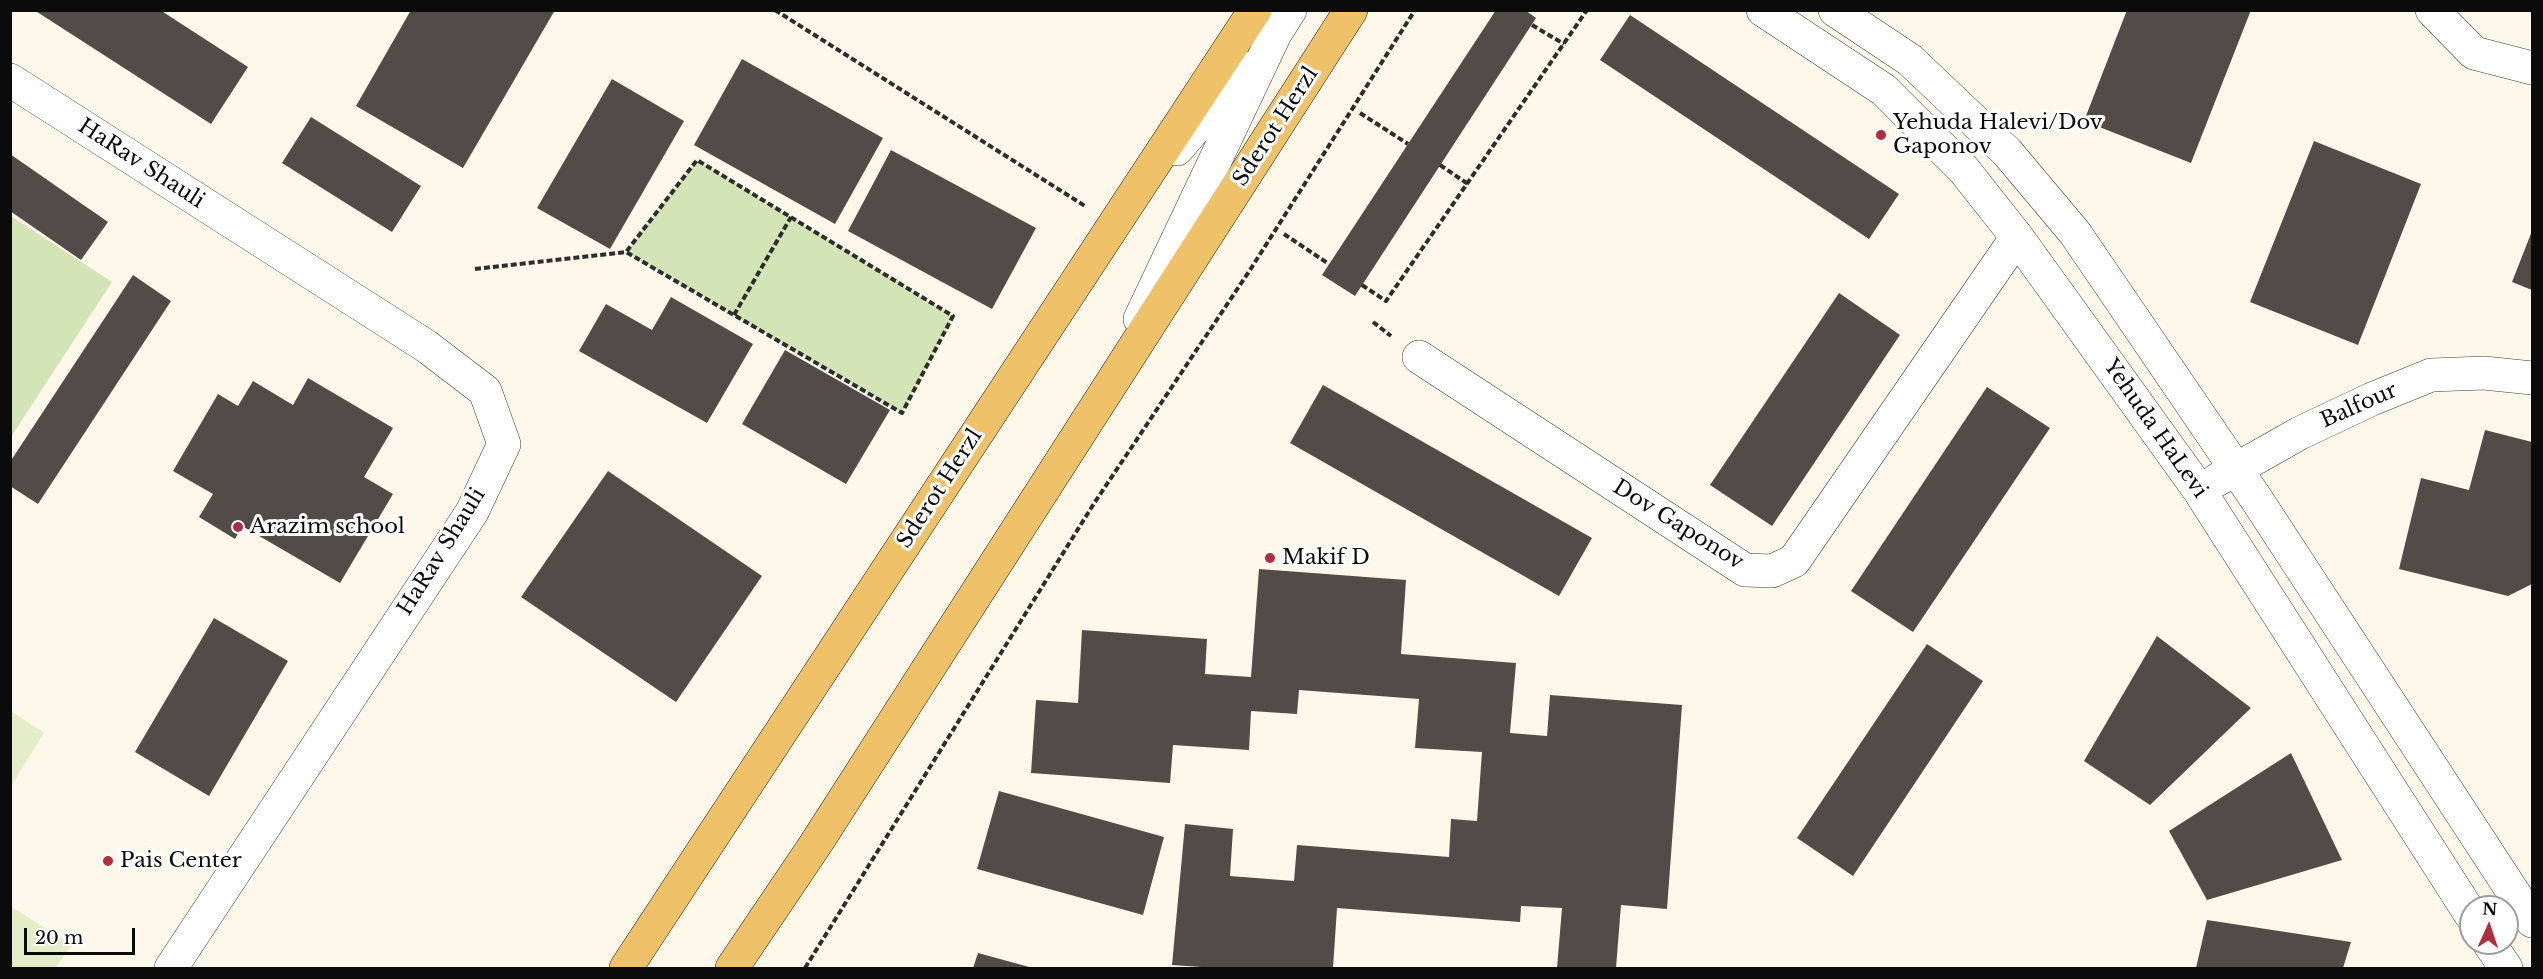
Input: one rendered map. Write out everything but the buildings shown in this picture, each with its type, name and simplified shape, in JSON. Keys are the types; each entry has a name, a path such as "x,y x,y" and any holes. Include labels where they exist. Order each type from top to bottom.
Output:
{"main road":[{"name":"Sderot Herzl","path":"732,969 828,825 1351,10"},
{"name":"Sderot Herzl","path":"626,969 1113,224 1274,18"}],"street":[{"name":"Yehuda HaLevi","path":"1763,10 1884,90 1965,170 2017,237 2199,490 2459,896"},
{"name":"Yehuda HaLevi","path":"1835,10 1910,60 2007,152 2075,233 2236,470 2532,921"},
{"path":"2432,10 2474,54 2532,68"},
{"path":"1102,397 1274,18"},
{"name":"HaRav Shauli","path":"10,80 426,346 485,391 504,444 472,512 171,969"},
{"name":"Dov Gaponov","path":"1419,357 1745,570 1772,571 1794,561 2017,237"},
{"name":"Balfour","path":"2199,490 2310,428 2431,375 2484,373 2532,378"},
{"path":"644,969 681,883"},
{"path":"723,969 760,928"},
{"path":"2497,955 2506,969"}],"path":[{"path":"775,10 1113,224"},
{"path":"806,969 1093,505 1250,270 1415,10"},
{"path":"1362,285 1386,301 1587,10"},
{"path":"1532,25 1564,44"},
{"path":"1360,113 1408,144"},
{"path":"475,269 626,252 902,413 953,316 697,160 626,252"},
{"path":"1440,165 1468,183"},
{"path":"734,315 791,217"},
{"path":"1284,234 1329,264"}],"green space":[{"path":"697,160 953,316 902,413 626,252"},
{"path":"11,216 112,282 11,437"},
{"path":"11,711 44,733 11,786"},
{"path":"10,906 72,945 55,968 11,968"}],"place":[{"name":"Yehuda Halevi/Dov Gaponov","path":"1881,135"},
{"name":"Arazim school","path":"238,527"},
{"name":"Makif D","path":"1270,558"},
{"name":"Pais Center","path":"108,861"}]}
